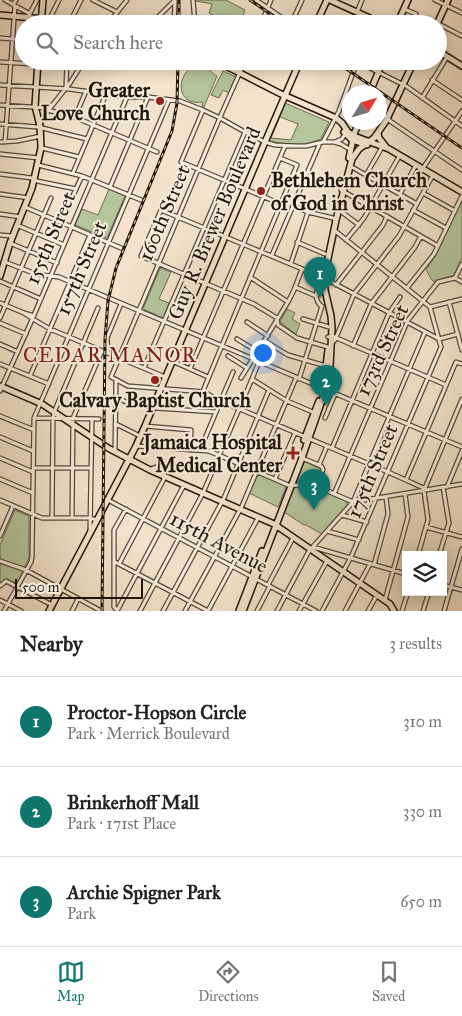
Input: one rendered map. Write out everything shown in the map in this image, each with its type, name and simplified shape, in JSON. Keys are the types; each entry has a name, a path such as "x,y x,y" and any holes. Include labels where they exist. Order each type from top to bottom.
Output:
{"main road":[{"path":"42,15 43,0"},
{"path":"321,15 330,0 362,15"},
{"path":"401,15 408,0"},
{"path":"441,15 447,2"},
{"path":"0,15 14,17"},
{"path":"447,57 461,64"},
{"path":"0,276 3,257 29,198 38,165 41,136 35,107 37,70"},
{"path":"230,70 240,74"},
{"path":"232,70 284,98 342,124"},
{"name":"Guy R. Brewer Boulevard","path":"48,611 90,532 94,519 107,500 136,446 296,70"},
{"path":"241,611 290,485 324,389 326,366 332,337 331,316 322,279 342,191 355,154 378,133 388,119 411,70"},
{"path":"373,85 378,72"},
{"path":"334,119 345,133 353,138 394,152"},
{"path":"347,130 353,138"},
{"path":"331,327 324,306 322,279 325,254 356,130"},
{"path":"378,133 379,138 387,148"},
{"path":"367,143 387,148 462,192"},
{"path":"290,485 302,458 315,413 328,379 330,346"},
{"path":"1,388 40,403 54,415 62,418 115,452 127,462 138,464 185,484 275,525 293,538 312,548 321,557 390,604 392,610"}],"street":[{"path":"5,0 28,15"},
{"path":"5,142 14,5 16,0"},
{"path":"30,15 37,0"},
{"path":"51,15 58,0"},
{"path":"74,15 81,0"},
{"path":"93,0 101,2 117,12"},
{"path":"115,15 127,0"},
{"path":"160,15 175,0"},
{"path":"174,15 175,0"},
{"path":"193,0 194,15"},
{"path":"258,0 278,15"},
{"path":"265,15 271,0"},
{"path":"295,15 302,0"},
{"path":"357,12 362,0"},
{"path":"435,0 447,2 462,13"},
{"path":"404,8 416,14"},
{"path":"447,28 462,36"},
{"path":"0,38 15,39"},
{"path":"0,62 15,62"},
{"path":"66,70 66,89"},
{"path":"40,127 49,109 66,89 78,70"},
{"name":"160th Street","path":"116,380 111,377 242,70"},
{"path":"272,255 322,142 338,112 353,70"},
{"path":"374,70 404,85 462,126"},
{"path":"422,98 439,70"},
{"path":"432,80 462,100"},
{"path":"0,85 66,89 180,102 220,118 264,142 285,146 306,146 322,142 334,142 341,140 345,133"},
{"path":"75,117 86,91"},
{"path":"73,173 106,94"},
{"name":"155th Street","path":"1,388 33,318 127,96"},
{"path":"110,188 148,97"},
{"name":"157th Street","path":"4,611 32,557 34,418 169,100"},
{"path":"0,105 49,109 75,117 157,152"},
{"path":"203,110 181,162 281,204"},
{"path":"423,169 462,111"},
{"path":"338,112 342,121"},
{"path":"388,119 462,170"},
{"path":"0,124 40,127 87,138"},
{"path":"144,368 244,132"},
{"path":"0,142 41,136"},
{"path":"334,142 352,150"},
{"path":"190,369 285,146"},
{"path":"41,148 80,156"},
{"path":"366,175 381,149"},
{"path":"0,154 39,158"},
{"path":"346,240 359,225 400,155"},
{"path":"203,391 298,165 280,158"},
{"path":"38,165 82,176 141,200"},
{"path":"400,194 416,165"},
{"path":"350,166 416,204"},
{"path":"0,174 32,178 37,181 76,189"},
{"path":"433,175 399,236 354,294 339,330 332,337 446,385"},
{"path":"61,222 82,176"},
{"path":"342,191 438,246"},
{"path":"423,193 455,211"},
{"path":"0,194 29,198"},
{"path":"407,288 434,254 462,196"},
{"path":"0,318 51,198"},
{"path":"293,206 308,212 335,218"},
{"path":"25,207 121,248"},
{"path":"339,209 359,225"},
{"path":"330,346 297,338 278,325 277,318 254,304 142,256 161,210 302,268 439,339 458,334"},
{"path":"413,210 446,228"},
{"path":"291,263 308,212"},
{"path":"0,214 21,217"},
{"path":"336,285 383,225 387,216"},
{"path":"17,225 64,245"},
{"path":"334,230 430,307 439,339"},
{"path":"0,234 12,236"},
{"path":"30,376 90,235"},
{"path":"353,346 371,304 415,247 421,236"},
{"path":"297,242 325,254"},
{"path":"10,243 57,262"},
{"path":"3,257 21,268 40,275 58,277 462,447"},
{"path":"462,264 454,278 462,282"},
{"path":"241,378 255,360 288,302 302,268"},
{"path":"250,277 288,302"},
{"name":"173rd Street","path":"334,494 407,322 438,282 454,278"},
{"path":"186,611 240,509 298,378 316,323 324,306 316,300 319,282 322,279"},
{"path":"0,281 41,299"},
{"path":"295,287 316,296"},
{"path":"332,448 389,313 400,297"},
{"path":"430,307 462,299"},
{"path":"449,302 462,350"},
{"path":"0,303 24,313 50,329 165,377"},
{"path":"108,353 107,338 121,304"},
{"path":"52,518 54,415 98,308"},
{"path":"303,319 339,330"},
{"path":"247,322 268,336"},
{"path":"0,323 26,334"},
{"path":"277,611 312,548 353,502 425,332"},
{"path":"237,339 258,352"},
{"name":"175th Street","path":"322,611 359,540 441,346 439,339"},
{"path":"265,341 288,355 326,366"},
{"path":"0,344 18,352"},
{"path":"72,518 73,418 102,350"},
{"path":"228,356 247,368"},
{"path":"140,611 203,493 220,456 258,364 255,360"},
{"path":"172,361 208,376"},
{"path":"406,480 456,362 462,364"},
{"path":"0,364 48,384"},
{"path":"200,451 233,372"},
{"path":"252,379 287,401 315,413"},
{"path":"115,452 116,380 128,386 203,391 214,398 426,490"},
{"path":"163,611 222,501 270,390"},
{"path":"325,418 335,394"},
{"path":"116,397 130,404 153,406 155,408 216,412"},
{"path":"419,551 428,520 426,490 462,399"},
{"path":"34,418 54,415"},
{"path":"0,416 34,430"},
{"path":"62,418 99,418"},
{"path":"33,520 42,518 94,519 91,468 92,419"},
{"path":"116,424 140,436"},
{"path":"145,426 191,430 190,450"},
{"path":"275,479 295,432"},
{"path":"0,437 33,451"},
{"path":"136,446 209,451 290,485 316,486 353,502 462,484"},
{"path":"318,465 327,446"},
{"path":"440,551 449,523 445,487 462,451"},
{"path":"0,458 33,470 91,468"},
{"path":"302,458 322,467 323,470 316,486"},
{"path":"150,470 152,467 160,466 178,469"},
{"path":"119,564 166,477"},
{"path":"0,479 33,493"},
{"path":"126,509 114,530 114,607 117,610 185,484"},
{"path":"384,600 408,518 405,494"},
{"path":"345,611 372,565 388,514 386,497"},
{"path":"0,500 42,518"},
{"name":"115th Avenue","path":"107,500 316,611"},
{"path":"0,536 13,506"},
{"path":"342,515 366,522"},
{"path":"115,562 208,611 258,517"},
{"path":"0,521 5,524"},
{"path":"426,527 462,537"},
{"path":"327,531 359,540"},
{"path":"257,611 293,538"},
{"path":"312,548 402,573"},
{"path":"444,611 462,549"},
{"path":"321,557 328,551"},
{"path":"0,561 26,570 95,610 101,611"},
{"path":"300,611 327,561"},
{"path":"0,586 5,581 52,605"},
{"path":"447,586 462,590"},
{"path":"368,611 376,595"},
{"path":"402,611 407,596"},
{"path":"423,611 428,596"},
{"path":"72,611 78,599"},
{"path":"0,600 21,611"}],"green space":[{"path":"226,0 245,10 243,15 213,15 209,13 212,4 196,1"},
{"path":"188,70 210,70 217,76 204,107 202,106 203,102 193,102 186,99 182,93 181,86"},
{"path":"223,71 236,77 229,93 223,90 219,98 211,95"},
{"path":"285,103 329,122 321,139 300,145 268,141 278,118 271,138 291,140 298,124 278,116"},
{"path":"109,189 125,196 107,238 75,225 82,209 98,215"},
{"path":"462,199 462,257 454,275 434,282 426,269 435,257"},
{"path":"160,268 171,272 159,299 169,303 163,318 143,309"},
{"path":"287,309 295,313 292,319 300,324 296,334 280,321"},
{"path":"303,461 321,469 315,484 295,483"},
{"path":"259,474 286,487 278,507 249,493"},
{"path":"293,487 318,488 345,500 347,505 322,534 284,512"},
{"path":"15,510 29,516 29,558 17,584 6,580 0,584 0,545"}],"railway":[{"path":"179,0 179,15"},
{"path":"250,0 272,15"},
{"path":"102,611 105,339 108,301 116,268 172,131 177,103 178,70"},
{"path":"348,70 462,148"}],"place":[{"name":"Greater Love Church","path":"160,101"},
{"name":"Bethlehem Church of God in Christ","path":"261,191"},
{"name":"Proctor-Hopson Circle","path":"320,298"},
{"name":"Calvary Baptist Church","path":"155,380"},
{"name":"Brinkerhoff Mall","path":"326,406"},
{"name":"Jamaica Hospital Medical Center","path":"293,453"},
{"name":"Archie Spigner Park","path":"314,510"}],"district":[{"name":"CEDAR MANOR","path":"110,355"}]}
